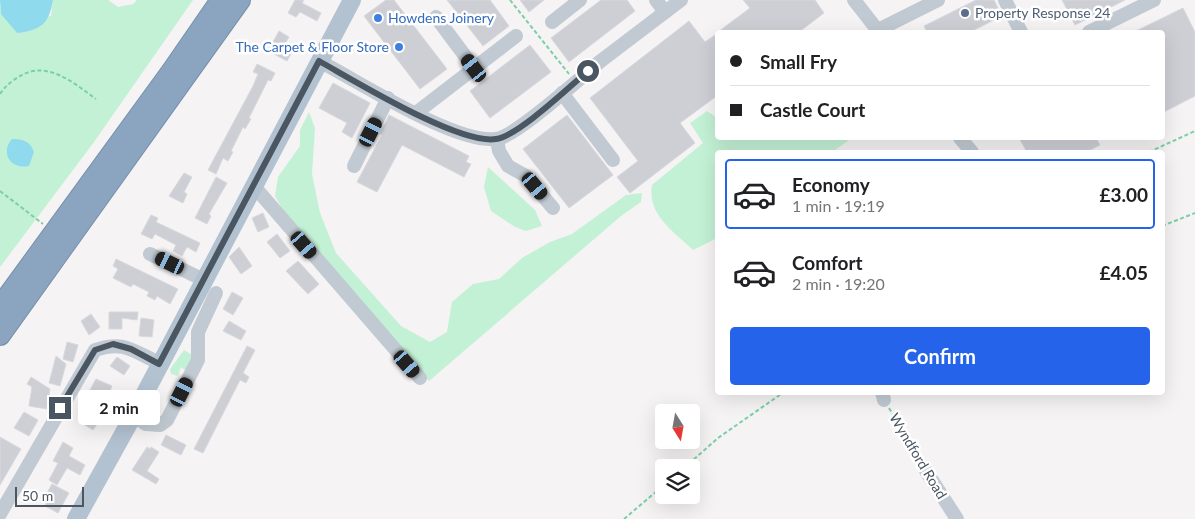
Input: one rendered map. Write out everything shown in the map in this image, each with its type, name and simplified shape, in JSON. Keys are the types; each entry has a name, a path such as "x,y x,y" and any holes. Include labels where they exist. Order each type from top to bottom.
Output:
{"highway":[{"path":"0,307 172,71 221,0"},
{"path":"0,334 240,0"}],"main road":[{"path":"76,519 133,416 352,0"}],"street":[{"path":"552,22 580,0"},
{"path":"656,0 665,12"},
{"path":"319,61 447,129 484,139 497,139 522,126 575,82 681,0"},
{"path":"854,0 877,30"},
{"path":"880,30 938,0"},
{"path":"1005,0 1019,30"},
{"path":"1093,30 1154,0"},
{"path":"436,17 474,68"},
{"path":"416,113 516,36"},
{"path":"562,93 613,160"},
{"path":"354,166 388,98"},
{"path":"497,139 499,151 508,166 526,176 553,208"},
{"path":"962,140 970,150"},
{"path":"253,185 420,378"},
{"path":"150,254 204,280"},
{"path":"133,416 146,424 160,425 167,420 198,360 198,332 216,293"},
{"path":"0,514 95,350 113,344 131,349 159,364"},
{"name":"Wyndford Road","path":"926,471 957,519"}],"path":[{"path":"510,0 575,82"},
{"path":"0,94 3,88 20,75 38,70 55,72 96,99"},
{"path":"1153,150 1195,131"},
{"path":"0,191 55,232"},
{"path":"1165,225 1195,213"},
{"path":"694,459 718,438 780,395"},
{"name":"Wyndford Road","path":"883,396 926,471"},
{"path":"624,519 655,493"}],"green space":[{"path":"0,0 1,14 51,16 53,0 108,0 118,7 133,4 137,0 193,0 94,142 0,267"},
{"path":"707,111 715,117 715,140 849,140 835,150 715,150 715,239 693,250 663,222 653,205 652,196 652,185 703,143 690,123"},
{"path":"309,112 315,128 312,174 320,213 336,253 401,326 430,342 447,332 452,302 473,284 499,279 522,258 550,242 572,234 626,195 642,193 641,202 621,216 429,381 288,219 275,196 278,177 300,146 300,130"},
{"path":"488,167 535,210 542,226 526,231 515,227 491,211 484,187"},
{"path":"184,350 194,356 186,371 181,367 178,376 171,374 170,369"}],"water":[{"path":"0,0 53,0 49,15 38,28 17,33 1,14"},
{"path":"12,139 26,141 32,148 34,152 29,166 22,167 12,163 9,159 7,149"}],"building":[{"path":"295,0 304,0 302,3 321,13 317,21 300,12 296,17 288,13"},
{"path":"386,0 394,0 447,69 420,89 364,16"},
{"path":"447,0 490,0 509,26 483,46"},
{"path":"520,0 544,0 529,12"},
{"path":"601,0 627,0 635,11 569,62 551,38"},
{"path":"743,0 815,0 824,13 802,30 721,30 750,8"},
{"path":"976,0 994,0 1002,16 974,30 926,30 924,26"},
{"path":"1062,0 1125,0 1075,25"},
{"path":"1183,8 1195,32 1195,96 1165,111 1165,30 1138,30"},
{"path":"689,21 705,42 715,35 715,97 680,123 695,143 630,193 617,177 638,161 590,98"},
{"path":"279,31 289,37 283,47 292,52 287,61 268,51"},
{"path":"530,45 551,72 490,118 470,91"},
{"path":"257,64 275,73 271,81 268,80 249,118 251,119 245,129 243,127 228,161 223,158 216,174 208,170 253,86 258,74 253,72"},
{"path":"333,83 370,103 352,138 342,132 347,123 319,108"},
{"path":"389,115 469,156 466,162 471,164 464,177 402,145 377,192 357,182 382,135 380,134"},
{"path":"567,115 613,175 569,208 523,149"},
{"path":"1020,140 1097,140 1100,145 1090,150 1026,150"},
{"path":"184,173 192,177 184,192 187,194 183,203 169,196"},
{"path":"216,177 227,183 209,214 211,216 207,224 195,218"},
{"path":"263,213 269,227 258,232 252,218"},
{"path":"151,215 158,218 156,222 200,243 196,252 187,247 182,256 173,251 176,245 155,234 152,239 141,234"},
{"path":"277,234 290,251 280,258 267,242"},
{"path":"239,247 252,266 241,274 229,257"},
{"path":"116,259 178,289 170,304 157,296 155,300 147,296 149,292 133,284 131,287 113,278 118,269 113,266"},
{"path":"298,261 319,284 308,294 286,271"},
{"path":"232,292 243,298 233,315 223,309"},
{"path":"109,312 138,312 137,320 122,318 122,329 109,329"},
{"path":"91,314 100,327 89,335 81,321"},
{"path":"141,318 154,320 152,337 139,336"},
{"path":"229,321 246,331 241,340 223,331"},
{"path":"67,342 78,345 73,362 63,359"},
{"path":"247,346 255,350 243,373 249,377 246,383 240,380 203,453 194,449"},
{"path":"56,356 66,364 60,386 49,383"},
{"path":"117,357 130,366 124,375 110,366"},
{"path":"31,377 50,389 47,409 29,406 32,387 27,384"},
{"path":"96,379 112,386 102,410 105,412 93,430 83,424 99,395 90,390"},
{"path":"24,412 38,420 29,436 14,428"},
{"path":"166,435 186,445 181,455 161,445"},
{"path":"0,437 21,449 0,485"},
{"path":"63,442 73,448 69,456 85,465 80,475 67,468 57,485 49,480 58,463 53,461"},
{"path":"147,447 150,449 151,447 159,452 147,471 159,479 156,484 132,470"},
{"path":"52,484 69,493 58,513 45,506 51,493 48,491"}],"place":[{"name":"Property Response 24","path":"965,13"},
{"name":"Howdens Joinery","path":"378,18"},
{"name":"The Carpet & Floor Store","path":"399,47"}],"route":[{"path":"60,408 95,350 113,344 131,349 159,364 319,61 447,129 484,139 497,139 522,126 588,71"}]}
